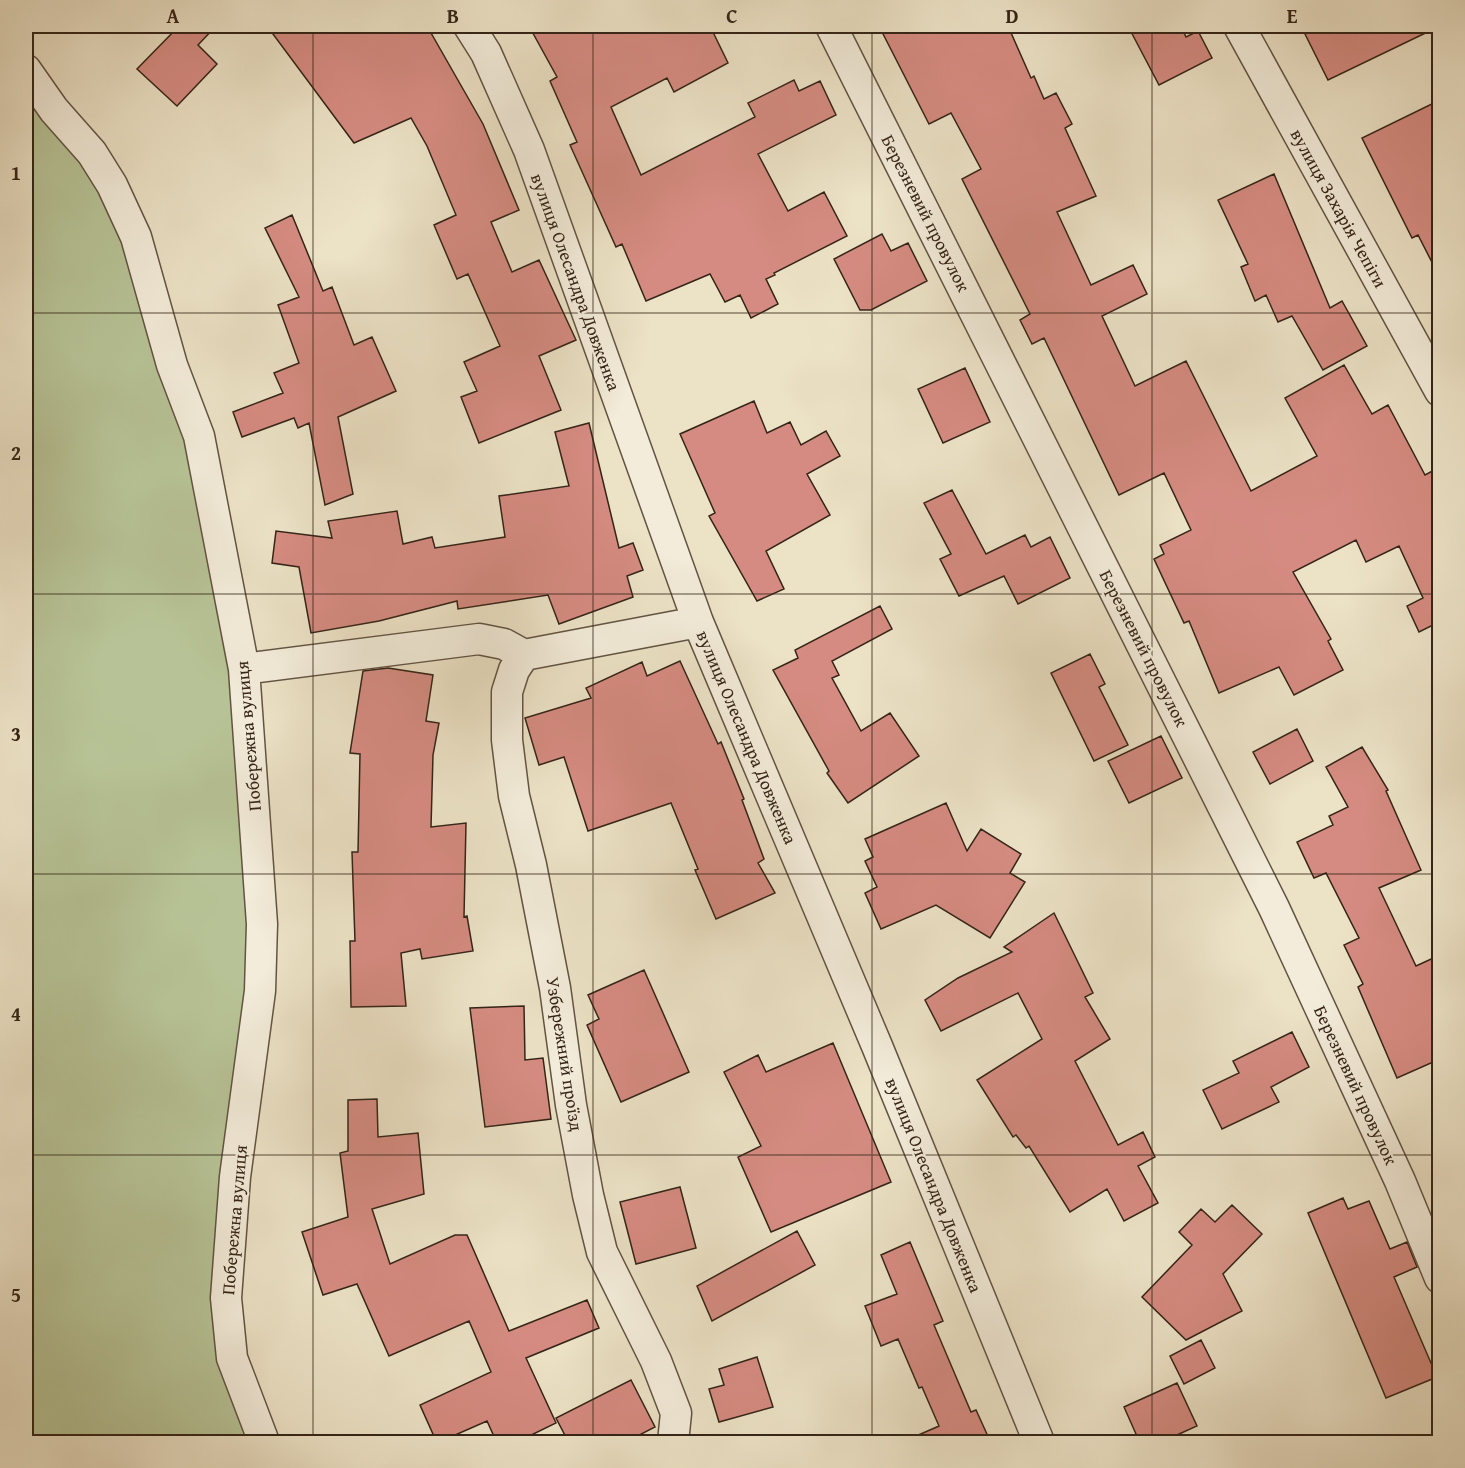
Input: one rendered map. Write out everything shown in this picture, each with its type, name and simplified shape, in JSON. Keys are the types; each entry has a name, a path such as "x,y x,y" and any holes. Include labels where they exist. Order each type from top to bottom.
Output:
{"street":[{"name":"вулиця Олесандра Довженка","path":"469,26 486,53 529,150 698,622 877,1046 1039,1443"},
{"name":"Березневий провулок","path":"831,26 1274,908 1400,1181 1440,1278"},
{"name":"вулиця Захарія Чепіги","path":"1239,26 1440,391"},
{"name":"Побережна вулиця","path":"26,70 54,110 92,153 112,185 136,237 172,364 199,436 244,669 262,924 260,991 235,1177 226,1298 232,1358 264,1443"},
{"path":"244,669 479,639 504,644 524,655 698,622"},
{"name":"Узбережний проїзд","path":"524,655 514,670 507,693 507,740 514,796 531,865 555,988 571,1105 588,1195 602,1252 656,1361 676,1413 673,1443"}],"green space":[{"path":"26,69 107,193 209,513 236,707 255,991 230,1179 250,1442 26,1442"}],"building":[{"path":"179,26 216,26 198,45 217,64 177,106 137,69"},
{"path":"267,26 427,26 483,124 519,210 491,222 512,272 539,260 576,340 539,356 561,410 479,443 461,397 477,391 464,362 500,346 468,274 457,279 434,225 456,215 427,146 411,118 354,143"},
{"path":"529,26 710,26 728,63 674,92 667,78 611,107 641,175 755,117 748,103 794,80 799,91 820,81 836,115 758,154 788,211 824,192 847,236 766,279 778,304 751,318 740,295 725,302 710,274 646,301 622,244 616,247 570,145 577,142 550,81 557,77"},
{"path":"879,26 1008,26 1031,78 1034,76 1044,99 1056,93 1072,124 1065,128 1096,196 1057,212 1091,285 1133,265 1147,294 1102,316 1135,386 1186,361 1251,491 1317,456 1285,398 1344,365 1372,414 1388,405 1425,475 1440,467 1440,633 1435,624 1419,632 1407,606 1423,598 1399,546 1366,562 1356,540 1293,572 1331,639 1328,641 1343,670 1294,695 1279,667 1219,693 1189,621 1184,623 1154,559 1164,554 1160,545 1191,530 1164,473 1119,495 1044,338 1032,344 1020,320 1030,314 962,179 981,169 951,113 929,124"},
{"path":"1128,26 1181,26 1186,37 1198,31 1212,58 1159,85"},
{"path":"1301,26 1440,26 1328,80"},
{"path":"1440,100 1440,278 1418,235 1412,238 1362,138"},
{"path":"1274,174 1330,308 1342,301 1367,346 1323,370 1292,316 1278,322 1266,295 1255,301 1241,267 1248,264 1218,200"},
{"path":"292,215 323,291 332,287 354,345 372,337 396,391 338,417 353,494 325,505 309,423 298,428 294,418 242,437 233,412 283,393 274,373 299,363 278,305 299,297 265,228"},
{"path":"882,234 891,251 908,243 927,281 871,310 860,310 834,259"},
{"path":"965,368 990,422 943,443 918,389"},
{"path":"754,401 767,433 790,422 801,445 826,431 840,456 807,474 830,515 766,551 784,589 757,601 709,516 715,513 680,434"},
{"path":"589,423 619,548 633,543 643,570 627,576 633,597 559,624 548,595 458,609 457,601 379,621 311,633 299,567 272,563 276,531 332,538 328,521 397,511 403,544 432,537 435,548 505,537 499,496 569,486 555,432"},
{"path":"952,490 986,554 1025,535 1031,547 1050,537 1070,578 1018,604 1004,576 959,596 940,559 951,554 924,503"},
{"path":"880,606 892,629 832,661 839,675 832,678 861,731 890,713 919,756 848,803 827,773 829,771 773,670 798,658 795,650"},
{"path":"1090,654 1105,684 1099,687 1128,745 1094,761 1051,673"},
{"path":"680,661 718,744 721,742 744,799 742,800 764,859 758,863 775,893 716,919 695,870 698,869 671,803 588,831 564,757 539,765 525,718 591,698 586,688 642,662 647,676"},
{"path":"388,668 433,675 426,721 439,723 433,755 431,827 466,823 464,917 467,916 473,951 422,959 420,949 401,953 406,1006 351,1007 350,941 355,941 352,852 358,852 360,754 350,753 363,671"},
{"path":"1297,729 1313,761 1270,784 1253,752"},
{"path":"1161,736 1182,778 1129,803 1108,761"},
{"path":"1362,747 1388,790 1386,791 1421,870 1379,888 1416,966 1440,955 1440,1059 1397,1078 1358,987 1363,984 1344,945 1359,938 1326,873 1314,878 1297,842 1333,825 1329,816 1348,807 1326,767"},
{"path":"946,803 967,851 981,829 1021,854 1010,873 1025,882 990,938 936,905 881,929 865,893 877,887 865,861 873,857 865,839"},
{"path":"1054,913 1093,993 1085,997 1110,1039 1075,1061 1118,1145 1143,1132 1155,1157 1138,1166 1158,1203 1124,1221 1107,1189 1070,1212 1029,1146 1026,1148 1016,1135 1013,1137 977,1080 1042,1039 1018,993 941,1031 925,1000 958,978 1012,952 1004,947"},
{"path":"644,970 689,1072 621,1102 587,1025 599,1019 588,995"},
{"path":"524,1006 525,1060 543,1058 551,1119 485,1127 470,1008"},
{"path":"1292,1032 1309,1067 1271,1087 1279,1102 1222,1129 1203,1090 1239,1073 1233,1061"},
{"path":"833,1043 891,1182 771,1232 738,1157 761,1146 724,1072 758,1055 766,1072"},
{"path":"377,1099 378,1137 418,1133 424,1194 372,1209 390,1264 455,1235 467,1235 509,1331 587,1300 599,1328 526,1358 556,1423 515,1443 497,1443 487,1421 437,1443 420,1405 491,1372 469,1321 389,1356 357,1284 323,1295 302,1232 348,1217 340,1153 348,1151 348,1100"},
{"path":"680,1187 696,1248 636,1264 620,1202"},
{"path":"1343,1198 1348,1209 1369,1201 1390,1249 1407,1242 1417,1267 1394,1277 1437,1377 1386,1398 1308,1213"},
{"path":"1232,1205 1262,1234 1223,1274 1242,1311 1186,1340 1142,1297 1192,1245 1179,1232 1201,1209 1215,1222"},
{"path":"797,1231 815,1265 712,1321 697,1286"},
{"path":"910,1242 943,1321 934,1325 971,1412 976,1410 991,1443 900,1443 939,1426 922,1387 919,1388 898,1339 881,1346 865,1306 897,1294 881,1255"},
{"path":"1201,1340 1215,1368 1184,1384 1170,1356"},
{"path":"757,1357 773,1407 719,1422 709,1389 724,1385 719,1369"},
{"path":"631,1380 655,1427 624,1443 569,1443 556,1418"},
{"path":"1177,1383 1197,1426 1177,1435 1180,1443 1140,1443 1124,1407"}]}
